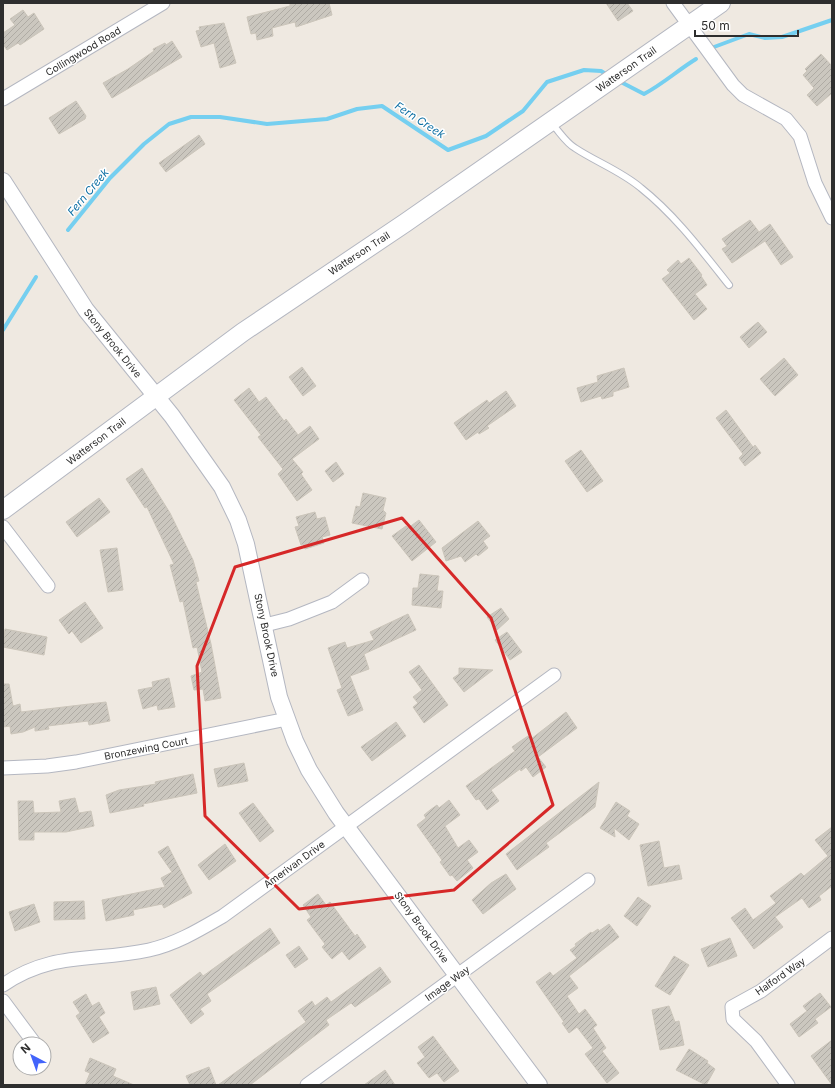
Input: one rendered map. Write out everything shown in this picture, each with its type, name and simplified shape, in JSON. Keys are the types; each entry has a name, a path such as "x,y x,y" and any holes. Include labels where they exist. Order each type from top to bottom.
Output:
{"main road":[{"name":"Watterson Trail","path":"3,510 156,395 243,332 405,223 721,3"}],"street":[{"name":"Collingwood Road","path":"3,99 163,3"},
{"path":"673,3 733,85 743,94 786,119 800,136 815,183 832,218"},
{"name":"Stony Brook Drive","path":"3,181 86,310 156,395 222,488 238,520 246,544 265,625 279,696 295,741 309,770 336,813 539,1085"},
{"path":"3,527 48,586"},
{"path":"265,625 332,602 362,580"},
{"name":"Amerivan Drive","path":"3,985 31,968 62,959 142,951 178,941 223,916 554,675"},
{"name":"Bronzewing Court","path":"3,768 47,766 76,762 287,719"},
{"name":"Image Way","path":"307,1085 588,880"},
{"name":"Halford Way","path":"788,1085 756,1042 733,1019 732,1007 761,990 832,938"},
{"path":"3,1001 28,1036"}],"lane":[{"path":"550,121 574,148 612,168 639,186 654,199 700,249 729,285"}],"highlighted area":[{"path":"402,518 491,618 553,805 454,890 299,909 205,816 197,666 235,567"}],"building":[{"path":"290,3 329,3 332,15 296,27 295,22 272,28 273,36 257,40 256,33 251,34 247,17 290,6"},
{"path":"606,3 627,3 633,11 618,21"},
{"path":"23,10 28,17 34,13 44,29 20,45 18,43 7,50 3,44 3,33 15,25 10,19"},
{"path":"224,23 236,63 220,68 214,43 201,47 196,31 200,30 199,27"},
{"path":"172,41 182,57 112,98 103,83 128,69 154,51 153,49 165,43 166,45"},
{"path":"821,54 832,66 832,93 817,106 807,95 814,88 803,75 807,71 805,69"},
{"path":"76,101 86,116 85,119 59,134 49,118"},
{"path":"199,135 205,144 166,172 159,163"},
{"path":"750,220 759,232 770,224 793,257 781,265 765,241 732,263 722,249 727,246 722,239"},
{"path":"689,258 702,275 701,276 707,285 695,294 707,309 694,320 662,279 670,273 667,270 678,260 681,264"},
{"path":"758,322 767,332 749,348 740,337"},
{"path":"784,358 798,375 775,396 760,379"},
{"path":"302,367 316,386 303,396 289,377"},
{"path":"624,368 629,387 613,392 613,396 602,399 601,396 581,402 577,388 598,382 597,376"},
{"path":"249,388 259,402 266,397 284,421 286,419 298,435 310,426 319,439 292,459 303,472 301,474 312,490 297,501 278,474 283,469 258,437 261,435 234,400"},
{"path":"506,391 516,406 487,426 489,428 479,434 478,432 466,440 454,423 487,400 489,403"},
{"path":"726,410 753,447 755,445 761,453 745,466 739,458 743,454 716,418"},
{"path":"581,450 603,481 587,492 565,461"},
{"path":"336,462 344,474 333,482 325,471"},
{"path":"142,468 170,513 193,560 199,581 196,582 211,644 221,698 205,701 203,689 194,690 191,676 202,672 197,647 193,648 183,601 180,602 170,565 174,564 147,507 145,508 126,479"},
{"path":"363,493 386,498 383,510 386,513 382,529 352,523 356,506 360,507"},
{"path":"99,498 110,512 77,537 66,522"},
{"path":"315,512 317,519 325,517 330,535 322,537 324,543 305,549 303,544 301,545 295,527 299,526 296,517"},
{"path":"419,520 436,542 412,561 392,536 406,526 408,528"},
{"path":"478,521 490,536 483,541 488,548 478,556 476,554 465,562 461,556 446,561 442,548"},
{"path":"117,548 123,590 108,592 100,550"},
{"path":"420,574 439,576 437,591 443,591 441,608 412,605 413,588 418,588"},
{"path":"85,602 103,628 81,643 72,631 69,634 59,620"},
{"path":"501,608 509,619 497,630 487,617"},
{"path":"408,614 416,630 364,654 369,669 350,676 363,710 348,716 337,690 342,688 328,648 345,642 347,648 374,640 370,632"},
{"path":"5,629 47,637 44,655 3,647"},
{"path":"507,632 522,652 510,660 495,640"},
{"path":"419,665 448,705 424,723 413,707 418,703 413,697 422,690 409,672"},
{"path":"459,668 493,670 464,692 453,678 459,674"},
{"path":"169,678 175,707 158,710 157,705 143,709 138,690 153,687 152,682"},
{"path":"3,684 9,684 13,706 20,704 21,712 106,702 110,721 89,725 88,721 48,726 49,729 35,731 35,727 23,732 11,734 10,726 3,727"},
{"path":"566,712 577,728 538,757 546,767 533,777 526,767 521,771 520,769 491,790 499,801 487,810 479,799 476,800 466,786 515,751 512,747 528,736 531,739"},
{"path":"396,722 406,736 372,761 361,747"},
{"path":"244,763 248,781 218,787 214,769"},
{"path":"193,774 197,793 143,804 144,806 110,813 106,795 119,790 156,784 155,782"},
{"path":"599,782 595,807 546,843 549,847 517,870 506,854"},
{"path":"75,798 79,813 91,811 94,826 66,832 34,832 34,840 19,840 18,801 33,801 34,813 61,812 59,801"},
{"path":"449,800 460,815 445,826 458,848 469,840 478,852 467,860 473,868 457,881 452,875 450,876 440,862 442,860 417,825 426,818 424,815 430,810 437,805 439,808"},
{"path":"616,802 630,811 627,816 639,824 629,840 614,828 615,837 600,828"},
{"path":"253,803 274,831 260,842 239,813"},
{"path":"832,827 832,886 819,896 821,900 809,908 802,898 775,917 783,927 754,949 731,918 745,908 753,920 776,903 770,896 801,873 804,876 828,856 815,840"},
{"path":"659,841 664,868 679,865 682,879 648,886 640,845"},
{"path":"225,844 236,861 209,880 198,865"},
{"path":"168,846 192,893 164,908 162,904 133,910 134,915 106,921 102,900 165,887 161,878 172,872 158,852"},
{"path":"506,874 516,889 483,914 472,900 491,883"},
{"path":"318,894 326,905 330,902 355,936 357,934 366,947 349,960 342,951 332,959 322,947 325,944 307,920 311,917 303,905"},
{"path":"638,897 651,906 637,926 624,916"},
{"path":"84,901 85,919 54,920 54,902"},
{"path":"34,904 40,922 15,931 9,912"},
{"path":"609,924 619,937 569,976 578,988 567,996 579,1014 585,1009 597,1025 593,1028 606,1048 602,1051 619,1073 607,1083 585,1054 593,1048 577,1027 569,1033 562,1023 564,1022 536,982 550,972 553,976 577,958 570,950 576,946 575,944 591,932 592,933 598,929 599,931"},
{"path":"270,928 280,943 207,994 211,1001 200,1009 204,1014 191,1024 170,995 200,972 203,976"},
{"path":"730,938 737,956 708,967 701,949"},
{"path":"299,946 308,959 295,968 286,955"},
{"path":"674,956 689,965 670,995 655,986"},
{"path":"380,967 391,982 355,1007 351,1003 326,1020 329,1025 250,1085 218,1085 306,1022 298,1011 312,1001 315,1006 327,997 331,1002"},
{"path":"156,987 160,1004 134,1010 131,992"},
{"path":"820,993 831,1007 815,1019 818,1023 799,1037 790,1024 807,1011 803,1006"},
{"path":"86,994 92,1006 99,1002 105,1013 99,1017 109,1033 93,1043 76,1016 80,1013 73,1002"},
{"path":"669,1006 675,1022 679,1021 684,1045 660,1050 652,1010"},
{"path":"433,1036 459,1071 444,1082 437,1073 429,1078 417,1063 425,1057 418,1047"},
{"path":"832,1040 832,1085 811,1056"},
{"path":"689,1049 708,1061 707,1063 715,1069 706,1085 676,1070"},
{"path":"90,1058 116,1069 113,1076 134,1085 85,1085 90,1073 85,1071"},
{"path":"209,1067 216,1085 190,1085 186,1076"},
{"path":"385,1070 395,1085 364,1085"}],"waterway":[{"name":"Fern Creek","path":"714,47 749,34 765,38 782,37 832,20"},
{"name":"Fern Creek","path":"617,80 644,94 696,59"},
{"name":"Fern Creek","path":"68,230 110,178 144,144 169,124 191,117 220,117 267,124 327,119 357,109 382,106 448,150 486,136 523,111 547,82 584,70 601,71 609,76"},
{"name":"Fern Creek","path":"3,330 36,277"}]}
